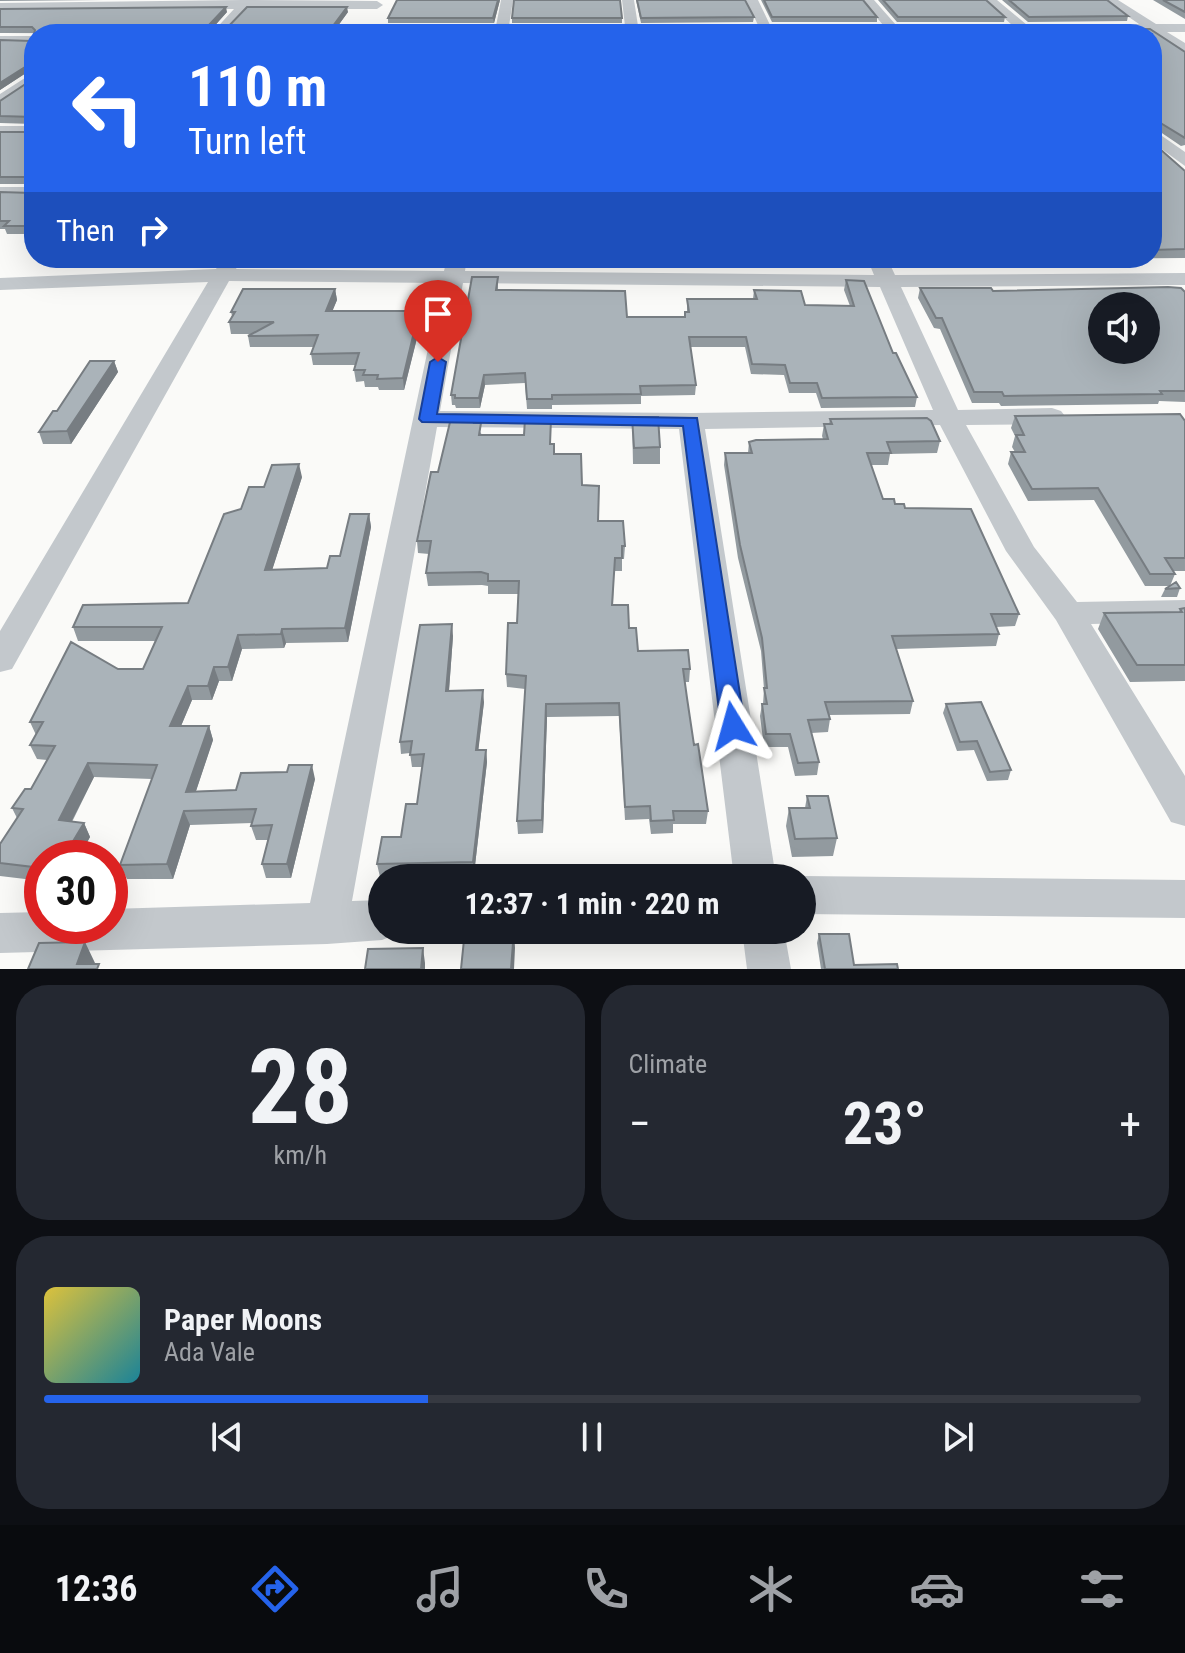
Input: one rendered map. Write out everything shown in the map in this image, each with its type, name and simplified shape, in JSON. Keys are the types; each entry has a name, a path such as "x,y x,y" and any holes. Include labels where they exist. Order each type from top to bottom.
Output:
{"street":[{"path":"503,24 507,0"},
{"path":"628,0 631,24"},
{"path":"752,0 764,24"},
{"path":"868,0 889,24"},
{"path":"990,0 1018,24"},
{"path":"1110,0 1145,24"},
{"path":"226,24 246,3"},
{"path":"5,6 378,3 366,24"},
{"path":"1005,13 1021,13"},
{"path":"1162,28 1185,28"},
{"path":"1162,35 1185,49"},
{"path":"0,40 24,40"},
{"path":"0,80 24,80"},
{"path":"0,101 24,85"},
{"path":"0,131 24,131"},
{"path":"1162,134 1174,134"},
{"path":"1162,142 1185,161"},
{"path":"0,192 24,192"},
{"path":"0,284 202,268"},
{"path":"0,660 8,629 226,268"},
{"path":"327,924 428,419 455,268 883,269 1108,280 1185,279"},
{"path":"1099,268 1108,280"},
{"path":"883,269 949,417 1021,551 1068,613 1185,810"},
{"path":"428,419 691,421 1075,416"},
{"path":"691,421 753,864"},
{"path":"1068,613 1185,611"},
{"path":"816,895 1185,899"},
{"path":"0,933 368,921"},
{"path":"765,944 769,969"}],"building":[{"path":"397,0 498,0 493,18 388,18"},
{"path":"514,0 620,0 622,18 512,18"},
{"path":"637,0 745,0 754,17 641,18"},
{"path":"764,0 863,0 877,17 772,17"},
{"path":"883,0 986,0 1005,17 898,17"},
{"path":"1009,0 1107,0 1128,16 1029,17"},
{"path":"1163,0 1185,0 1185,12"},
{"path":"226,7 210,24 24,24 24,27 0,27 0,9"},
{"path":"247,7 347,7 334,24 231,24"},
{"path":"1162,37 1185,52 1185,138 1162,124"},
{"path":"0,40 24,41 24,68 0,83"},
{"path":"24,85 24,117 0,116 0,101"},
{"path":"0,132 24,132 24,177 0,177"},
{"path":"1162,151 1185,171 1185,249 1162,250"},
{"path":"0,192 24,193 24,226 4,226 9,221 0,221"},
{"path":"472,277 498,277 496,290 625,291 627,317 685,317 685,312 689,312 687,299 757,299 754,290 801,291 805,305 854,306 846,280 864,281 893,353 896,353 917,397 822,398 817,383 790,383 785,365 752,364 746,337 689,337 696,385 640,386 641,394 552,395 552,399 527,399 525,373 484,375 479,398 455,398 451,395"},
{"path":"920,288 991,288 993,291 1181,288 1185,292 1185,391 1004,396 1002,392 974,392 942,318 936,318"},
{"path":"243,289 335,289 326,311 419,311 403,378 377,379 378,375 363,375 365,370 354,370 359,353 311,354 318,335 248,336 274,322 229,322"},
{"path":"90,361 114,361 67,431 39,432 53,411 57,411"},
{"path":"1180,414 1185,421 1185,558 1165,558 1175,574 1150,574 1098,488 1032,489 1011,452 1025,452 1016,435 1024,435 1015,416"},
{"path":"632,417 658,417 660,447 634,448"},
{"path":"451,418 475,419 474,423 481,423 479,435 524,435 525,419 551,419 550,444 554,444 554,454 581,454 582,485 599,486 598,521 623,521 625,546 622,546 622,558 615,558 612,605 628,605 629,628 636,628 638,651 688,650 690,669 683,669 708,811 673,811 674,820 651,821 650,806 625,807 619,703 546,704 542,820 517,821 526,676 506,674 508,623 517,623 519,581 488,581 488,574 481,572 426,573 431,541 417,541 431,472 438,472"},
{"path":"927,418 940,441 887,442 891,453 867,453 883,499 894,499 895,504 904,504 905,508 971,509 1019,614 991,614 999,634 892,636 913,701 825,702 830,719 808,720 819,762 798,763 790,734 766,734 762,704 767,704 764,688 767,688 762,638 740,545 725,453 752,453 749,442 756,440 828,439 824,424 832,424 830,419"},
{"path":"299,464 265,570 327,568 330,556 340,556 350,514 369,514 345,628 282,629 281,634 238,635 228,667 214,667 208,686 188,686 170,726 209,726 186,792 236,790 241,773 287,772 289,765 312,765 287,864 262,864 272,825 251,826 256,809 184,811 167,864 128,865 128,843 157,765 88,763 59,820 84,823 74,840 24,840 24,866 0,863 0,844 23,809 12,808 25,789 31,789 55,746 30,745 43,722 30,722 71,642 118,669 143,669 162,627 73,627 83,605 188,603 224,514 241,509 249,487 264,487 272,465"},
{"path":"1176,582 1180,588 1165,589"},
{"path":"1185,608 1185,665 1137,665 1104,613 1182,612 1180,609"},
{"path":"452,624 446,691 483,690 476,750 486,750 473,862 377,864 382,837 401,837 406,804 417,804 424,754 410,755 412,741 400,742 420,625"},
{"path":"981,702 1011,770 990,772 977,741 960,742 946,704"},
{"path":"807,796 828,796 837,838 795,839 789,808 810,808"},
{"path":"819,934 849,934 854,965 897,964 898,969 825,969"},
{"path":"39,944 84,944 77,964 99,964 97,969 28,969"},
{"path":"464,944 513,944 511,969 461,969"},
{"path":"423,948 421,969 365,969 368,949"}],"route":[{"path":"438,362 428,419 691,421 733,726"}]}
